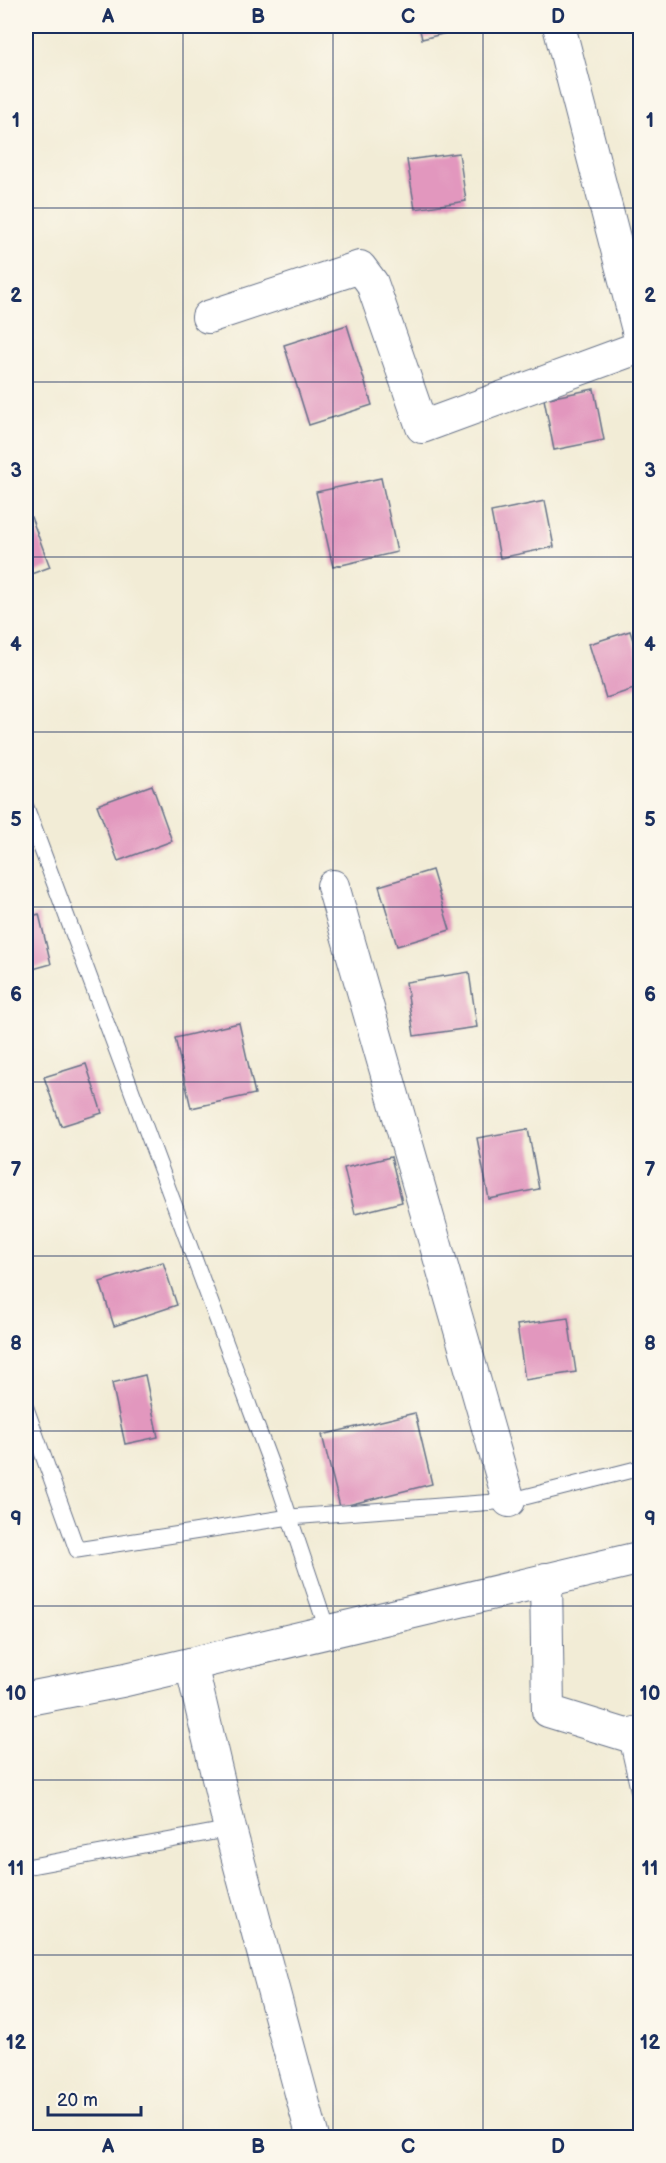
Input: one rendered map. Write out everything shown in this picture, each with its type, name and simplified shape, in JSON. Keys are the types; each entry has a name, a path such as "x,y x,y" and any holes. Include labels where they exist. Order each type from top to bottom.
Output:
{"main road":[{"path":"26,1699 124,1680 640,1558"}],"street":[{"path":"560,26 640,338"},
{"path":"208,317 360,267 372,283 422,427 640,347"},
{"path":"333,886 509,1501"},
{"path":"546,1579 548,1711 633,1734"},
{"path":"191,1664 230,1828 313,2138"}],"lane":[{"path":"26,807 290,1517 328,1632"},
{"path":"26,1408 77,1550 290,1517 509,1501 640,1468"},
{"path":"633,1734 640,1797"},
{"path":"26,1867 230,1828"}],"building":[{"path":"419,26 474,26 422,39"},
{"path":"459,153 466,201 415,209 407,160"},
{"path":"347,325 372,405 309,425 284,345"},
{"path":"594,389 604,440 554,450 544,399"},
{"path":"381,478 397,552 333,567 316,492"},
{"path":"545,501 554,547 500,558 491,512"},
{"path":"31,517 50,567 26,576 26,519"},
{"path":"630,631 640,662 640,687 606,698 589,644"},
{"path":"152,785 172,841 118,861 97,805"},
{"path":"432,870 450,930 397,946 379,886"},
{"path":"39,914 51,964 26,971 26,918"},
{"path":"469,972 477,1027 414,1036 406,982"},
{"path":"239,1023 255,1094 191,1108 175,1038"},
{"path":"86,1064 102,1113 61,1126 44,1077"},
{"path":"528,1129 539,1189 489,1199 477,1138"},
{"path":"391,1157 402,1202 355,1214 344,1168"},
{"path":"163,1262 177,1305 114,1326 100,1282"},
{"path":"568,1318 576,1372 525,1380 517,1325"},
{"path":"145,1375 158,1437 125,1444 112,1383"},
{"path":"415,1413 432,1484 340,1507 322,1435"}]}
